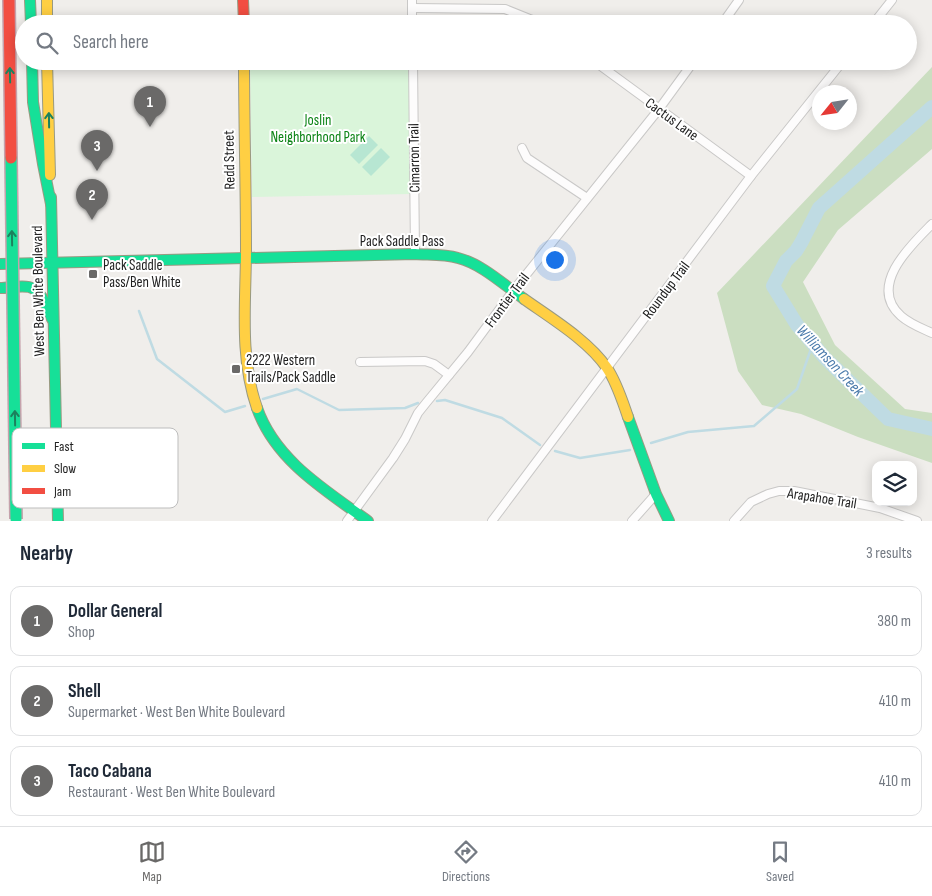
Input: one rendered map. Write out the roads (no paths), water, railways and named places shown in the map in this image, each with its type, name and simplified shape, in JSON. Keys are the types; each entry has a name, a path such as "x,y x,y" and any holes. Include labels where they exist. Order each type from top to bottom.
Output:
{"main road":[{"path":"9,0 15,428"},
{"path":"30,0 31,15"},
{"path":"47,0 47,15"},
{"path":"243,0 244,15"},
{"path":"32,70 33,102 51,204"},
{"name":"West Ben White Boulevard","path":"47,70 56,428"},
{"name":"Redd Street","path":"244,70 245,359 248,381 256,408 272,438 289,460 304,474 368,521"},
{"name":"Pack Saddle Pass","path":"0,264 415,254 448,256 469,262 488,273 578,338 597,355 607,368 619,391 656,494 669,521"},
{"path":"0,288 29,287 42,298 54,323"},
{"name":"West Ben White Boulevard","path":"58,508 58,521"}],"street":[{"path":"728,15 739,0"},
{"path":"880,15 892,0"},
{"path":"412,4 506,9 520,15"},
{"name":"Cimarron Trail","path":"413,70 415,254"},
{"name":"Cactus Lane","path":"606,70 751,176"},
{"name":"Frontier Trail","path":"347,521 393,458 418,413 659,109 687,70"},
{"name":"Roundup Trail","path":"492,521 751,176 836,70"},
{"path":"522,148 527,158 587,198"},
{"path":"932,224 912,244 894,268 888,286 890,302 900,315 916,326 932,333"},
{"path":"360,362 425,361 434,364 449,374"},
{"name":"Arapahoe Trail","path":"734,521 751,502 768,494 786,491 880,508 917,521"},
{"path":"632,521 656,494"}],"waterway":[{"name":"Williamson Creek","path":"932,107 819,208 801,243 786,261 773,286 797,325 825,358 888,419 932,429"},
{"path":"139,311 157,359 225,412 245,406"},
{"path":"651,443 688,432 754,426 797,389 813,343"},
{"path":"263,399 297,389 339,410 405,408 418,403"},
{"path":"437,401 445,400 502,418 540,445"},
{"path":"555,451 580,458 630,450"}],"place":[{"name":"Dollar General","path":"150,127"},
{"name":"Taco Cabana","path":"97,171"},
{"name":"Shell","path":"92,220"},
{"name":"Pack Saddle Pass/Ben White","path":"93,274"},
{"name":"2222 Western Trails/Pack Saddle","path":"236,369"}],"park label":[{"name":"Joslin Neighborhood Park","path":"318,128"}]}
